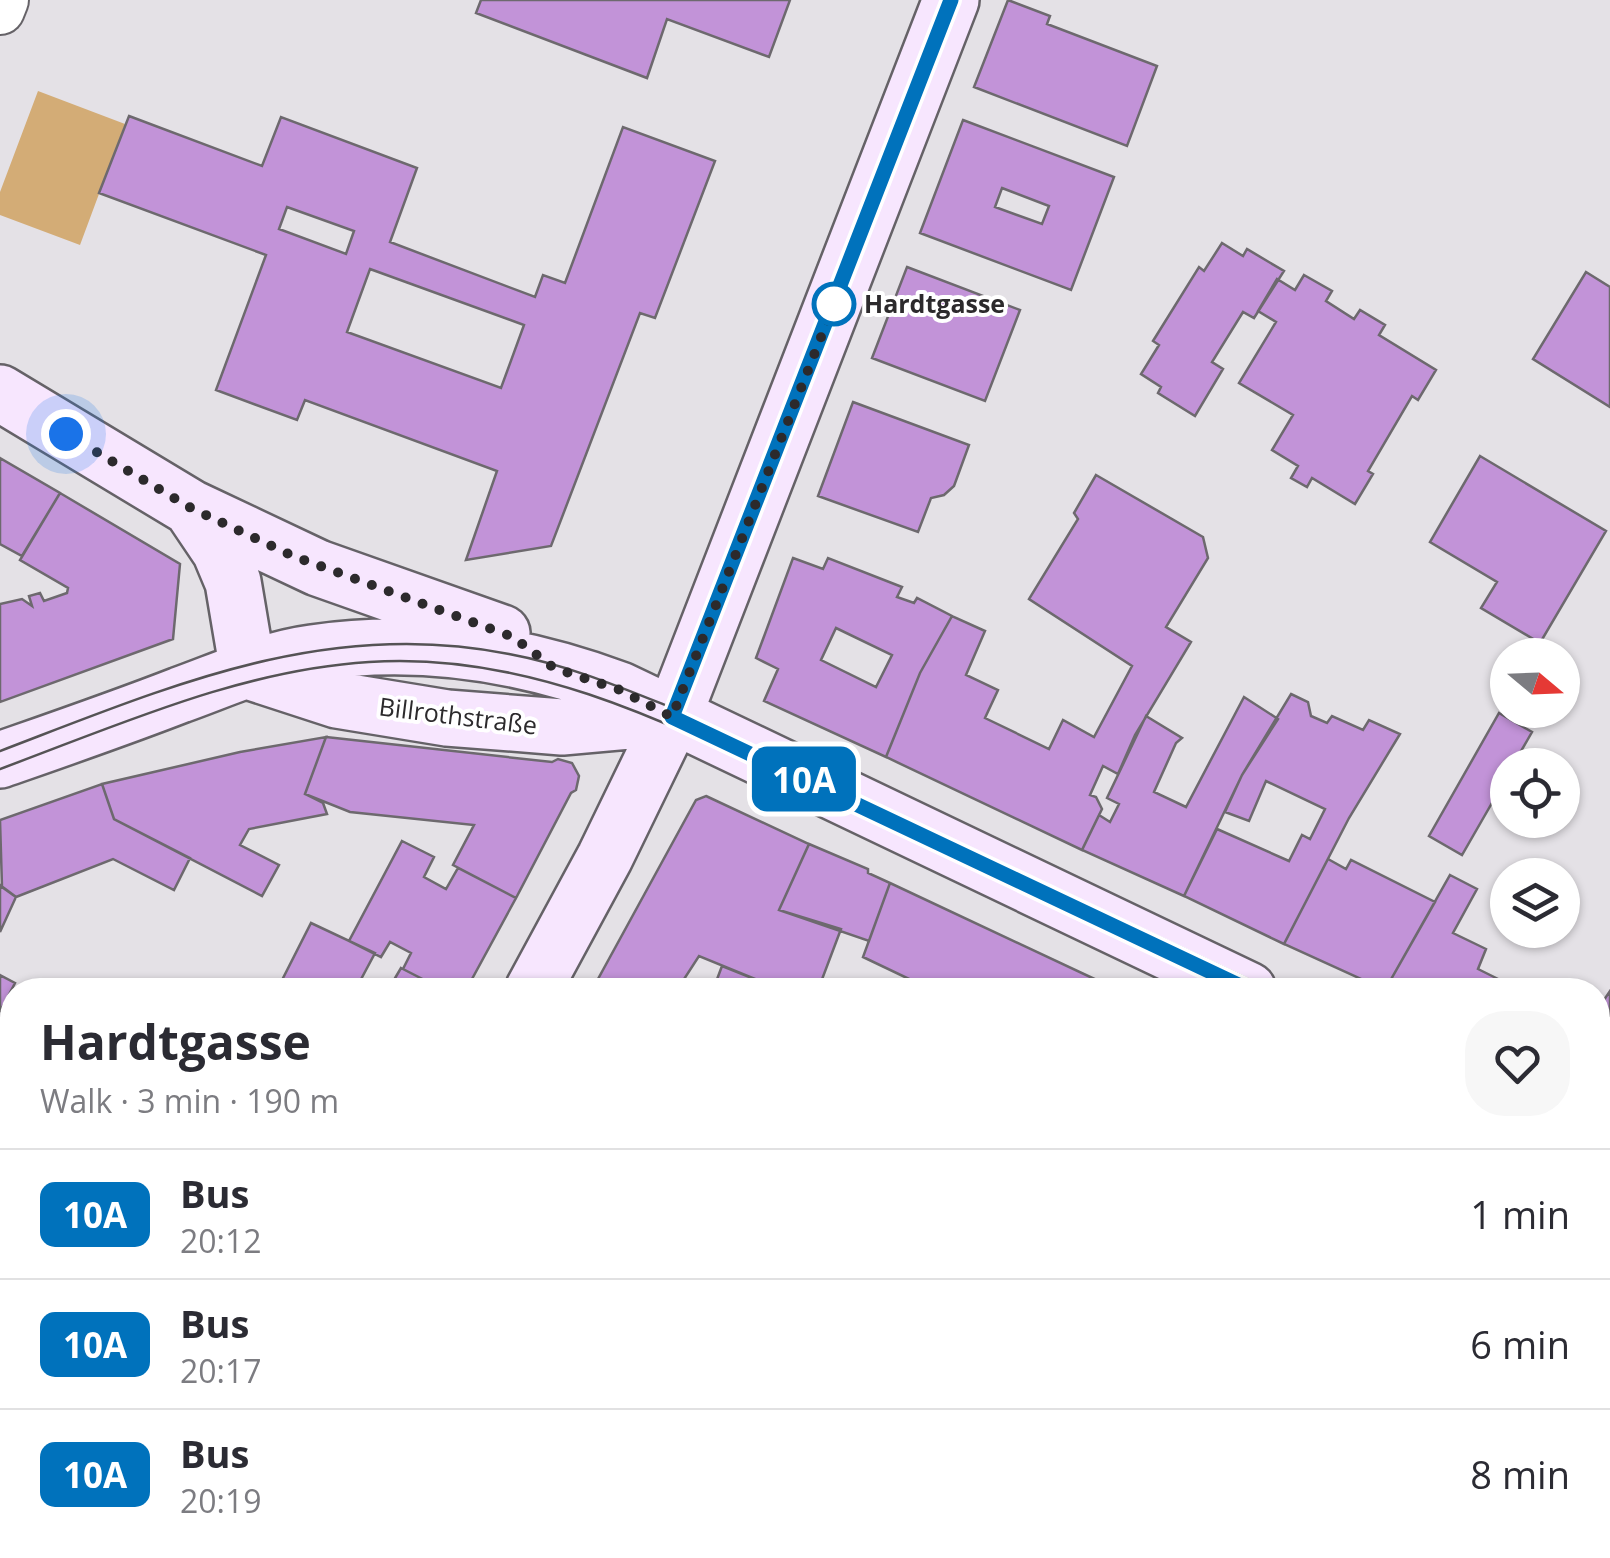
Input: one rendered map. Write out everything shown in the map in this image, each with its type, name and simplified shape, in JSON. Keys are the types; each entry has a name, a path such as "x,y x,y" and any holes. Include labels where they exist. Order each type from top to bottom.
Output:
{"street":[{"path":"0,10 4,0"},
{"path":"539,978 605,856 672,717 951,0"},
{"path":"0,394 191,508 318,568 513,637 554,668"},
{"path":"191,508 220,551 234,582 248,671"},
{"path":"0,760 308,653 383,646 472,651 554,668 620,690 1223,978"},
{"name":"Billrothstraße","path":"248,671 338,700 446,718 562,727 672,717"}],"shaded area":[{"path":"38,91 125,124 80,245 0,215 0,192"}],"building":[{"path":"481,0 790,0 769,57 667,19 647,78 476,13"},
{"path":"1008,0 1050,16 1047,24 1157,66 1127,146 974,87"},
{"path":"129,116 262,166 281,117 417,168 390,242 535,297 543,275 565,283 623,127 715,161 655,318 640,313 551,546 466,560 497,471 305,400 297,420 216,390 266,255 99,193","holes":["287,207 354,231 346,254 279,229","370,269 524,325 501,388 347,332"]},
{"path":"963,120 1114,177 1071,290 920,233","holes":["1002,188 1049,206 1042,224 995,207"]},
{"path":"1222,243 1243,256 1247,249 1284,271 1254,318 1243,312 1212,362 1223,369 1195,416 1158,393 1161,387 1141,374 1159,345 1153,341 1199,267 1204,271"},
{"path":"907,267 1020,310 985,401 872,358"},
{"path":"1586,272 1610,287 1610,407 1533,359"},
{"path":"1304,275 1332,291 1326,301 1354,319 1360,310 1385,325 1379,335 1436,370 1418,400 1412,396 1368,471 1373,474 1355,504 1312,478 1307,487 1291,478 1298,466 1272,450 1293,415 1239,383 1276,322 1258,311 1277,279 1295,290"},
{"path":"853,402 969,445 954,486 944,495 931,498 918,532 818,496"},
{"path":"1480,456 1606,531 1543,638 1532,638 1481,608 1497,582 1430,542"},
{"path":"0,458 60,493 22,556 0,544"},
{"path":"1096,475 1203,537 1208,558 1166,627 1191,642 1135,735 1118,774 1103,766 1090,795 1096,797 1102,809 1082,850 886,757 920,673 952,616 985,631 966,675 998,690 985,718 1049,749 1063,720 1094,737 1132,666 1029,599 1078,519 1074,513"},
{"path":"60,493 180,564 173,639 0,702 0,604 22,599 32,606 29,596 40,593 44,601 67,593 68,588 20,560"},
{"path":"793,558 823,569 828,558 902,587 897,597 914,603 917,598 952,616 920,673 886,757 764,701 778,669 756,658","holes":["836,628 892,655 876,687 821,660"]},
{"path":"1291,694 1308,702 1311,716 1327,723 1332,716 1363,730 1369,720 1400,734 1349,818 1284,944 1184,896 1217,829 1289,861 1302,835 1310,839 1325,809 1266,781 1249,821 1225,812 1242,775"},
{"path":"1244,697 1278,719 1242,775 1184,896 1082,850 1099,815 1110,822 1119,804 1107,798 1146,716 1182,738 1176,743 1154,792 1186,807"},
{"path":"1490,728 1525,728 1532,732 1523,748 1490,748 1490,806 1462,855 1429,836"},
{"path":"326,737 552,762 558,759 572,763 579,776 576,790 516,898 453,865 474,825 350,812 305,794"},
{"path":"326,737 305,794 323,803 327,814 249,829 240,845 279,865 262,896 114,819 102,784 240,752"},
{"path":"102,784 114,819 190,858 174,890 113,859 16,897 2,887 0,820"},
{"path":"706,796 809,844 779,910 841,929 823,978 753,978 699,956 685,978 599,978 696,800"},
{"path":"402,841 434,857 424,877 446,889 458,868 516,898 473,978 421,978 403,969 411,953 390,942 381,957 349,941"},
{"path":"809,844 868,869 868,873 890,883 869,941 779,910"},
{"path":"1328,859 1346,869 1351,860 1435,902 1392,978 1359,978 1284,944"},
{"path":"1450,875 1477,889 1453,933 1486,949 1478,969 1496,978 1392,978"},
{"path":"890,883 1092,978 907,978 863,957"},
{"path":"0,885 16,897 0,932"},
{"path":"311,923 375,953 362,978 283,978"},
{"path":"722,966 752,978 718,978"},
{"path":"401,968 421,978 395,978"}],"tram line":[{"path":"0,751 187,682 312,652 376,645 441,645 509,654 573,670 675,709 1246,978"},
{"path":"0,769 181,702 274,676 369,662 435,662 499,671 562,686 683,731 1205,978"}],"bus line":[{"name":"10A","path":"951,0 672,717 1224,978"}],"place":[{"name":"Hardtgasse","path":"834,304"}],"route":[{"path":"66,434 191,508 318,568 513,637 554,668 620,690 672,717 834,304"}]}
